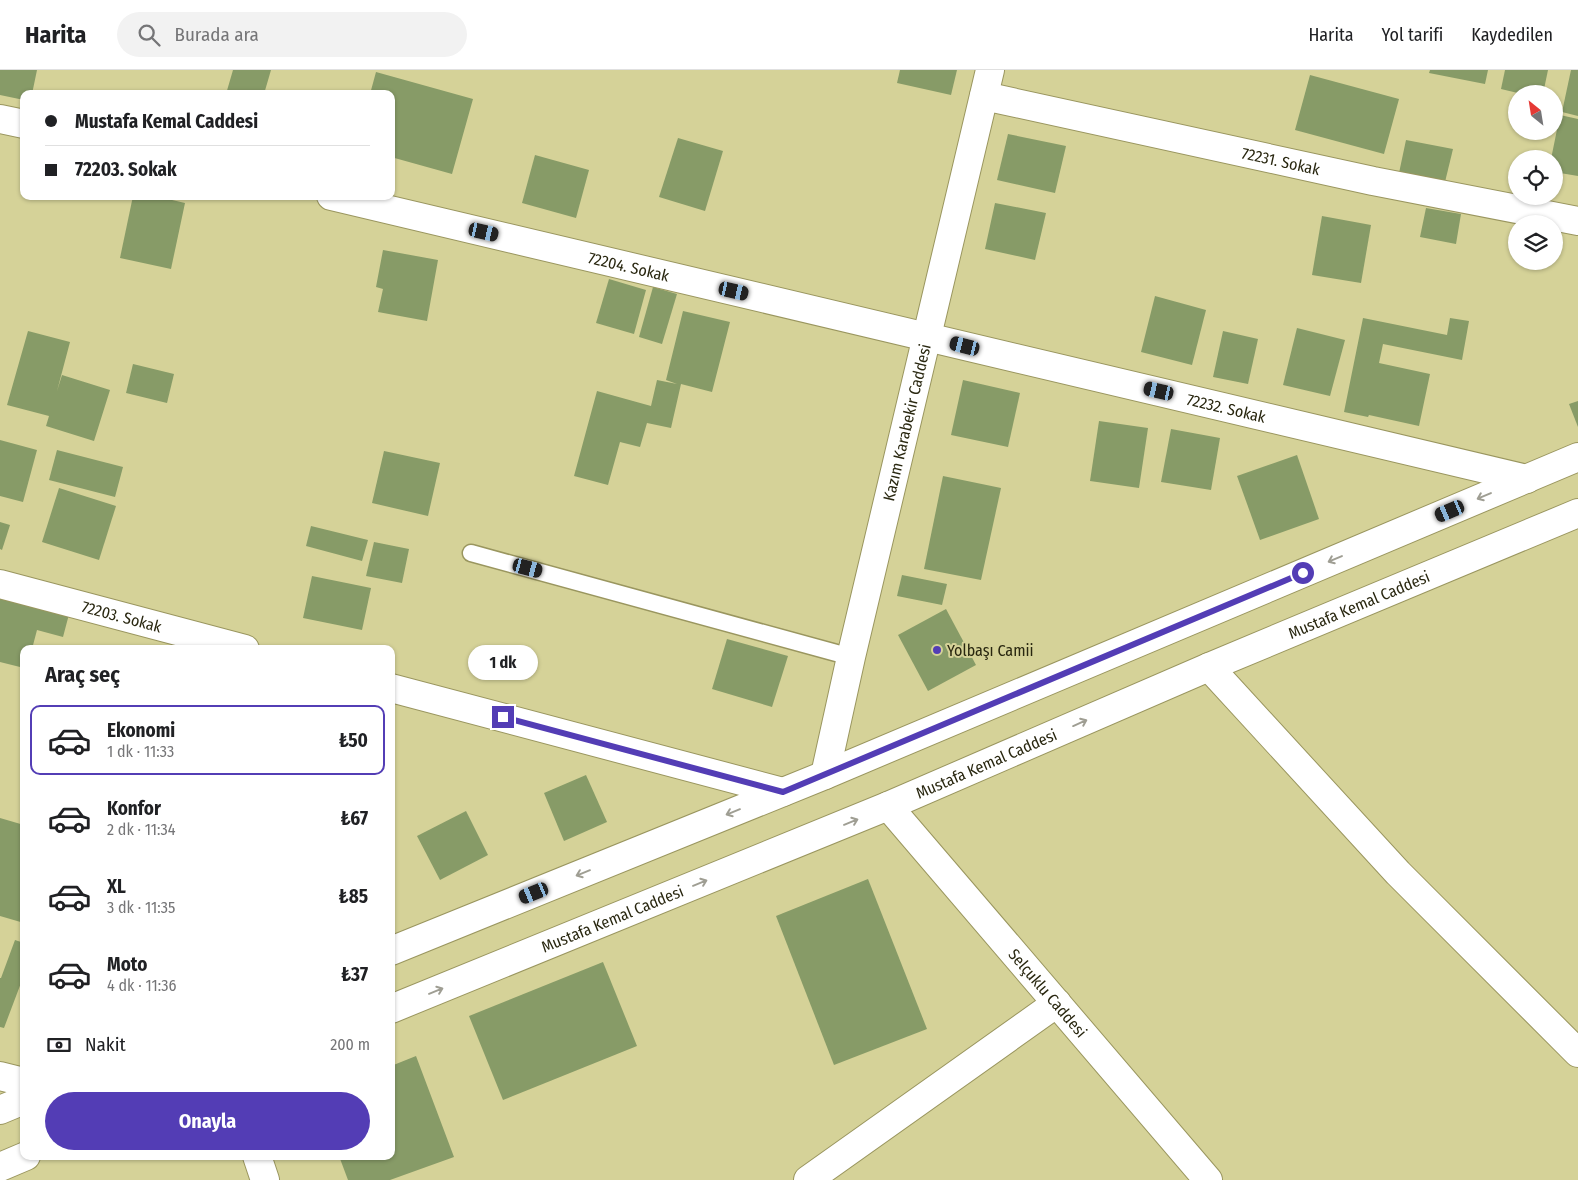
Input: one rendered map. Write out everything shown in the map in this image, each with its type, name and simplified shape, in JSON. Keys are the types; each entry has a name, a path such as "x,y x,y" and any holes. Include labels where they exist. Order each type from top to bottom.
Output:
{"street":[{"name":"72231. Sokak","path":"987,83 1373,181 1578,221"},
{"name":"Kazım Karabekir Caddesi","path":"825,775 851,656 987,83"},
{"path":"0,119 20,123"},
{"name":"72204. Sokak","path":"348,200 927,336"},
{"name":"72232. Sokak","path":"927,336 1527,478"},
{"path":"395,949 825,775 1578,457"},
{"name":"Mustafa Kemal Caddesi","path":"395,1007 888,806 1209,667 1578,513"},
{"name":"72203. Sokak","path":"0,584 230,645"},
{"path":"1209,667 1398,873 1578,1053"},
{"path":"395,689 783,792"},
{"name":"Selçuklu Caddesi","path":"888,806 1208,1180"},
{"path":"808,1180 1057,1003"},
{"path":"0,1076 20,1081"},
{"path":"0,1110 20,1102"},
{"path":"0,1167 20,1159"},
{"path":"258,1160 265,1180"}],"lane":[{"path":"471,553 851,656"}],"building":[{"path":"0,70 37,70 33,90 20,90 20,99 0,95"},
{"path":"233,70 271,70 265,90 227,90"},
{"path":"900,70 957,70 951,95 897,83"},
{"path":"1430,70 1488,70 1485,84 1429,73"},
{"path":"1505,70 1548,70 1545,85 1508,85 1508,91 1501,89"},
{"path":"1571,70 1578,70 1578,116 1563,112"},
{"path":"376,72 473,99 452,174 395,158 395,90 371,90"},
{"path":"1310,75 1399,99 1384,154 1295,130"},
{"path":"1563,116 1578,119 1578,176 1563,174 1563,150 1553,150 1555,140 1563,140"},
{"path":"1008,134 1066,146 1055,193 997,180"},
{"path":"678,138 723,151 705,211 659,197"},
{"path":"1406,140 1453,149 1445,182 1399,173"},
{"path":"535,155 589,170 576,218 522,203"},
{"path":"132,200 172,200 185,203 171,269 120,258"},
{"path":"995,203 1046,213 1035,260 985,249"},
{"path":"1426,208 1461,214 1456,244 1420,237"},
{"path":"1322,216 1371,225 1361,283 1312,275"},
{"path":"383,250 438,260 427,321 378,312 383,289 376,287"},
{"path":"609,279 646,290 634,334 596,323"},
{"path":"653,287 677,294 662,344 639,337"},
{"path":"1155,296 1206,310 1192,365 1141,352"},
{"path":"683,311 730,322 712,392 681,384 671,428 647,423 649,416 640,447 620,442 608,485 574,476 597,391 651,406 657,380 677,384 666,380"},
{"path":"1363,318 1447,335 1450,318 1469,321 1462,360 1383,344 1379,363 1430,374 1419,426 1369,415 1368,417 1344,412"},
{"path":"1297,328 1345,340 1330,396 1283,385"},
{"path":"28,331 70,342 57,391 62,375 110,390 94,441 46,426 49,416 7,405"},
{"path":"1223,331 1258,339 1248,384 1213,377"},
{"path":"133,364 174,374 167,403 126,393"},
{"path":"963,380 1020,393 1008,447 951,435"},
{"path":"1578,401 1578,427 1569,404"},
{"path":"1099,421 1148,428 1139,488 1090,481"},
{"path":"1171,429 1220,438 1211,490 1161,482"},
{"path":"0,440 37,450 23,502 0,496"},
{"path":"57,450 123,467 115,497 49,480"},
{"path":"384,451 440,463 428,516 372,503"},
{"path":"1297,455 1319,519 1260,540 1237,476"},
{"path":"943,476 1001,488 981,580 924,569"},
{"path":"59,488 116,506 99,560 42,542"},
{"path":"0,522 10,525 2,550 0,549"},
{"path":"311,526 368,540 362,561 306,546"},
{"path":"374,542 409,549 402,583 366,576"},
{"path":"902,575 947,584 942,605 897,596"},
{"path":"312,576 371,588 362,630 303,618"},
{"path":"4,585 72,603 63,637 37,630 33,645 20,645 20,667 0,662 0,599"},
{"name":"Yolbaşı Camii","path":"946,609 976,665 928,691 898,635"},
{"path":"727,639 788,656 772,707 712,689"},
{"path":"586,775 607,822 564,841 544,793"},
{"path":"466,811 488,855 440,880 417,836"},
{"path":"0,818 20,824 20,922 0,916"},
{"path":"868,879 927,1029 834,1065 776,916"},
{"path":"15,940 20,942 20,986 4,1028 0,1027 1,978"},
{"path":"603,962 637,1046 503,1100 469,1016"},
{"path":"416,1056 454,1157 390,1180 348,1180 340,1160 395,1160 395,1064"}],"place":[{"name":"Yolbaşı Camii","path":"937,650"}],"route":[{"path":"503,717 783,792 1303,573"}]}
